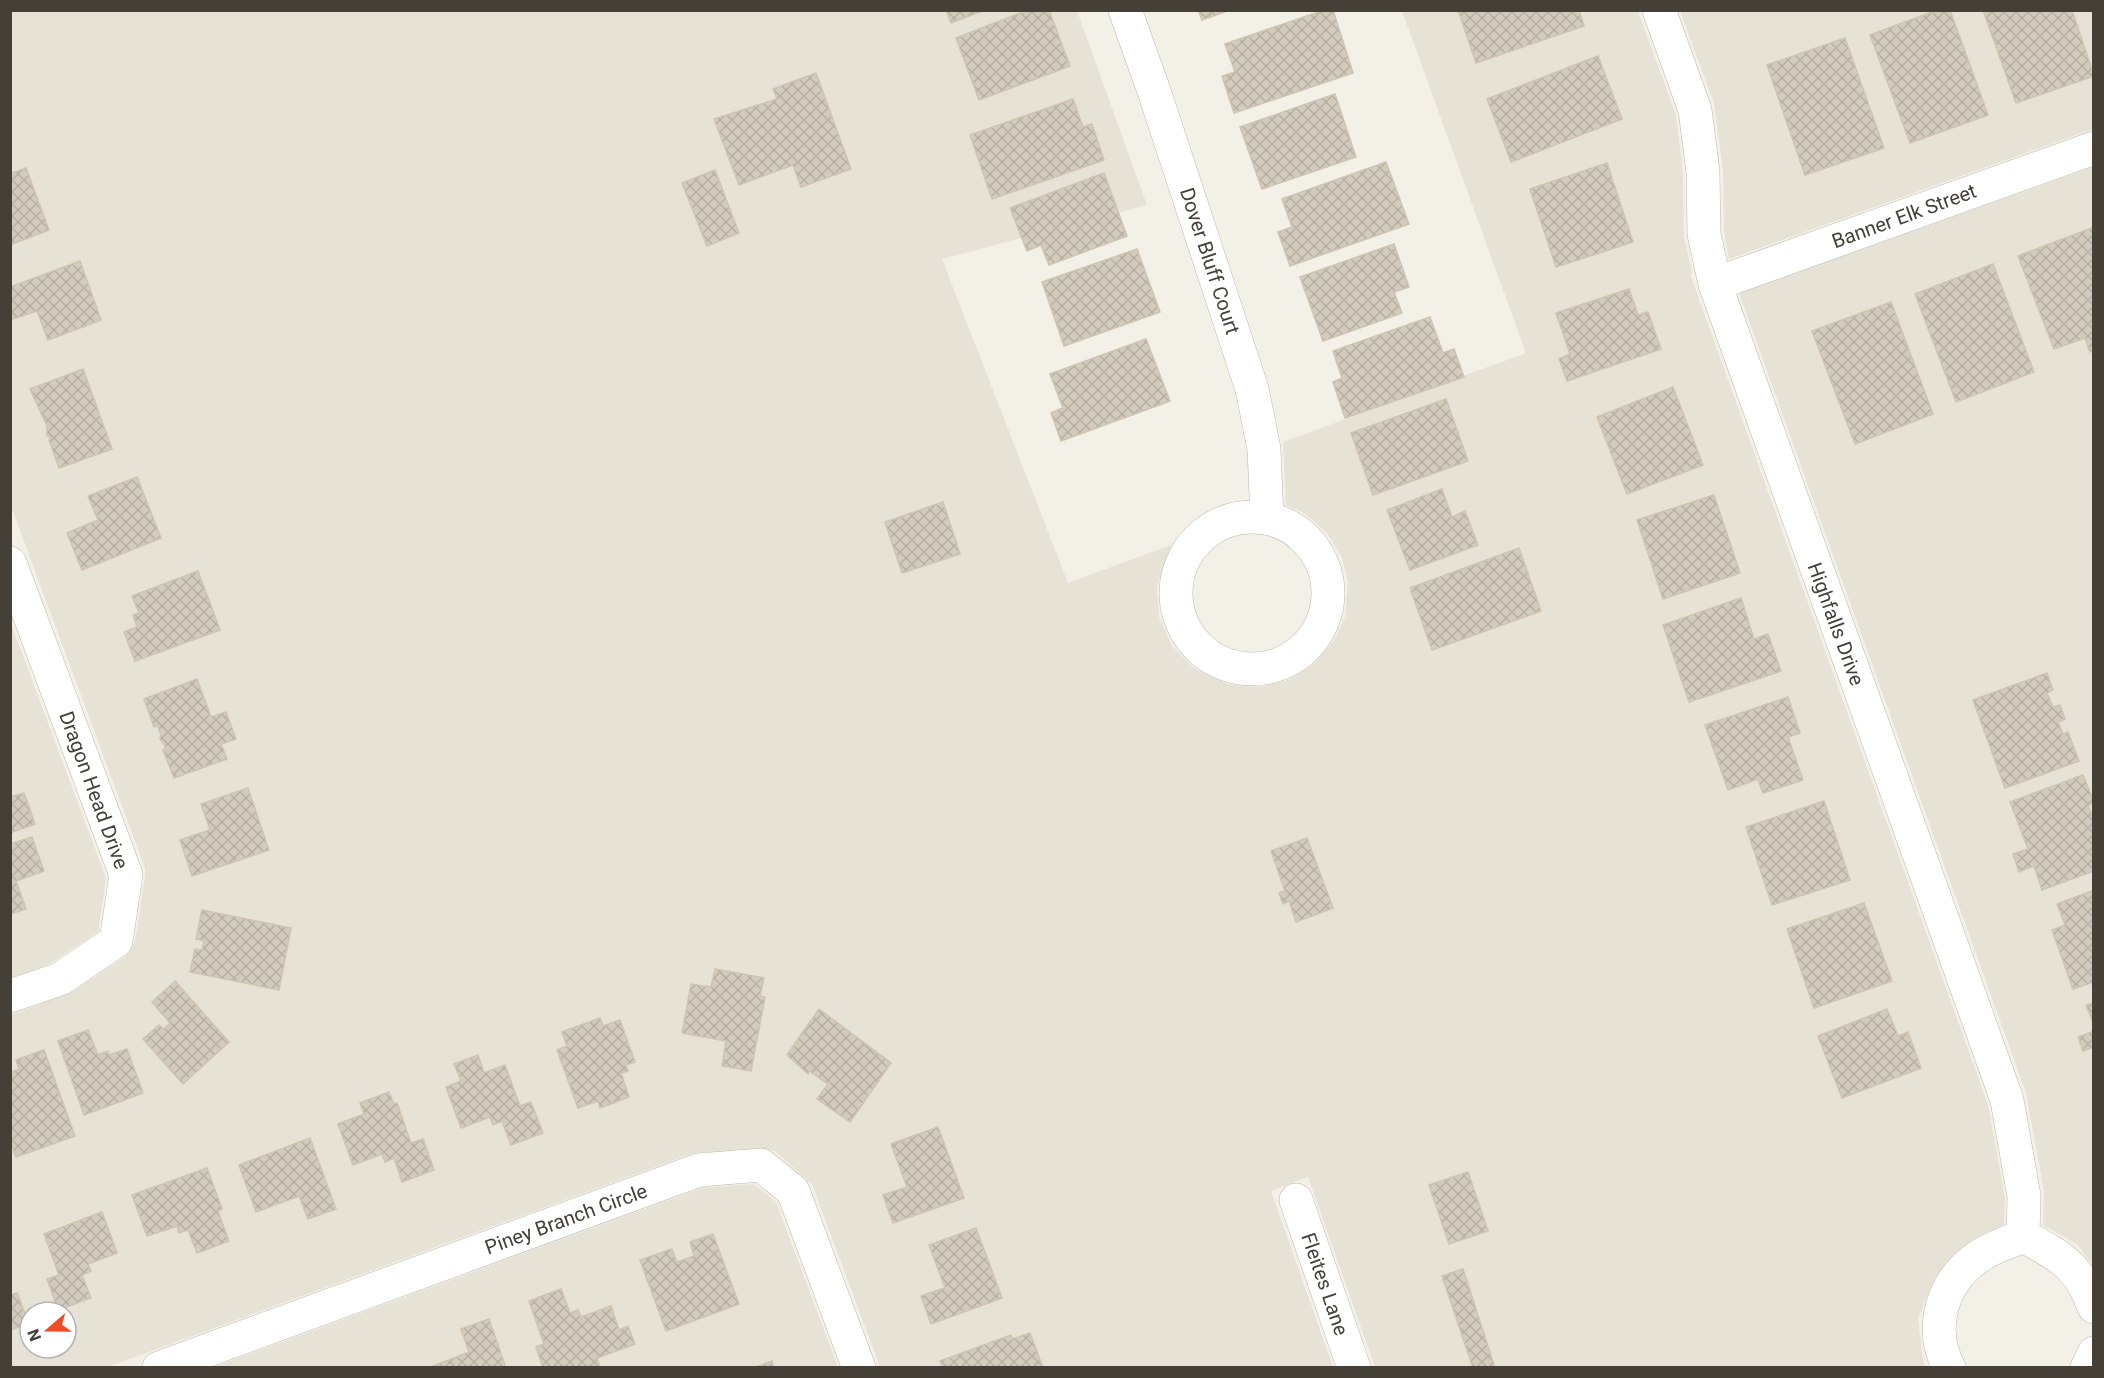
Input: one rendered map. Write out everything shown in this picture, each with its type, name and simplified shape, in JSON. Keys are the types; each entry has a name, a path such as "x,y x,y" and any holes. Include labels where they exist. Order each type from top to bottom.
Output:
{"street":[{"name":"Dover Bluff Court","path":"1125,10 1252,389 1264,449 1267,518"},
{"name":"Highfalls Drive","path":"1659,10 1695,110 1703,172 1704,234 1715,284 2007,1100 2024,1196 2023,1236"},
{"name":"Banner Elk Street","path":"1715,284 2094,148"},
{"path":"1241,517 1267,518 1290,526 1309,542 1322,563 1329,587 1327,611 1317,634 1300,653 1280,664 1255,670 1231,667 1208,656 1190,637 1179,614 1176,588 1182,562 1196,541 1217,525 1241,517"},
{"name":"Dragon Head Drive","path":"10,563 126,875 116,941 60,979 10,996"},
{"name":"Piney Branch Circle","path":"159,1368 699,1170 762,1166 793,1191 859,1368"},
{"name":"Fleites Lane","path":"1296,1200 1354,1368"},
{"path":"1949,1368 1941,1352 1938,1315 1953,1282 1981,1255 2023,1236 2066,1260 2088,1292 2094,1307"},
{"path":"2087,1368 2094,1353"}],"shaded area":[{"path":"11,11 1077,11 1147,205 942,259 1068,583 1171,545 1157,586 1159,617 1172,646 1194,668 1227,684 1258,687 1289,680 1315,663 1335,639 1345,617 1348,582 1342,557 1326,532 1304,513 1286,505 1283,442 1526,353 1402,11 1638,11 1676,115 1683,174 1684,236 1692,273 1690,274 1988,1105 2005,1198 2004,1225 1967,1244 1935,1277 1918,1318 1923,1361 1926,1367 1375,1367 1308,1177 1271,1191 1333,1367 880,1367 812,1184 775,1151 762,1148 693,1153 108,1367 11,1367 11,1015 70,993 126,956 135,942 145,868 11,506"},
{"path":"1680,11 2093,11 2093,129 1729,259 1724,231 1723,169 1714,103"},
{"path":"2093,167 2093,1265 2077,1244 2043,1225 2044,1191 2026,1093 1739,293"},
{"path":"10,621 106,878 98,932 51,963 11,978"},
{"path":"754,1184 776,1202 838,1367 211,1368 702,1188"}],"building":[{"path":"946,10 985,10 951,23"},
{"path":"1028,10 1049,10 1070,66 979,100 956,38"},
{"path":"1198,10 1230,10 1202,20"},
{"path":"1324,10 1333,10 1353,73 1234,113 1222,76 1235,72 1225,44"},
{"path":"1458,10 1579,10 1584,26 1476,63"},
{"path":"1937,10 1950,10 1988,115 1910,143 1870,35"},
{"path":"1983,10 2072,10 2094,76 2016,103"},
{"path":"1845,38 1884,148 1805,175 1767,65"},
{"path":"1598,56 1622,119 1511,162 1487,99"},
{"path":"816,73 851,169 801,187 793,165 739,185 714,119 777,99 773,89"},
{"path":"1335,94 1356,157 1262,189 1240,127"},
{"path":"1073,99 1083,127 1092,124 1104,160 992,199 970,135"},
{"path":"1386,162 1409,224 1290,266 1278,232 1292,227 1282,199"},
{"path":"1607,163 1633,242 1556,267 1530,189"},
{"path":"26,168 49,230 10,245 10,174"},
{"path":"715,170 739,233 707,246 682,183"},
{"path":"1104,173 1127,236 1049,265 1041,245 1027,251 1010,208"},
{"path":"2094,227 2094,350 2090,352 2085,338 2054,349 2018,256"},
{"path":"1394,244 1409,287 1394,292 1402,313 1323,341 1300,277"},
{"path":"1137,249 1160,312 1064,346 1042,282"},
{"path":"80,261 101,320 48,340 37,311 10,320 10,287"},
{"path":"1993,264 2034,372 1956,402 1915,294"},
{"path":"1629,289 1638,315 1648,312 1661,349 1567,381 1559,359 1570,354 1556,313"},
{"path":"1891,302 1933,414 1855,444 1812,331"},
{"path":"1430,317 1443,353 1454,349 1464,377 1345,418 1333,382 1342,378 1333,351"},
{"path":"1146,339 1170,401 1061,441 1051,413 1063,408 1050,374"},
{"path":"83,369 112,449 59,468 49,440 51,437 47,436 47,426 30,389"},
{"path":"1673,387 1703,465 1627,494 1597,417"},
{"path":"1446,399 1468,461 1373,495 1351,433"},
{"path":"137,477 161,538 82,570 67,533 98,520 88,496"},
{"path":"1442,489 1452,517 1465,511 1478,545 1410,570 1387,510"},
{"path":"1714,495 1740,573 1663,599 1637,520"},
{"path":"943,502 960,554 902,573 885,522"},
{"path":"1519,548 1541,611 1432,650 1410,588"},
{"path":"198,571 220,630 135,661 124,632 137,627 133,615 139,613 132,596"},
{"path":"1741,598 1754,639 1768,634 1781,671 1689,702 1663,625"},
{"path":"2047,673 2053,690 2047,693 2053,707 2060,705 2065,719 2058,722 2063,734 2068,732 2079,761 2005,788 1973,700"},
{"path":"197,679 211,717 226,712 236,739 221,744 227,759 174,778 163,750 166,747 160,739 161,735 157,725 154,727 144,699"},
{"path":"1788,697 1800,733 1788,737 1803,780 1763,793 1758,779 1728,790 1705,725"},
{"path":"2083,775 2094,802 2088,806 2094,818 2094,871 2042,890 2034,866 2019,872 2013,854 2028,849 2010,802"},
{"path":"248,788 269,850 192,876 180,840 210,830 201,804"},
{"path":"24,793 35,824 10,833 10,797"},
{"path":"1824,801 1850,880 1772,905 1746,827"},
{"path":"32,837 44,871 16,881 26,909 10,914 10,844"},
{"path":"1307,838 1333,908 1296,922 1289,901 1283,904 1279,893 1285,891 1271,851"},
{"path":"2094,890 2094,982 2073,989 2052,930 2065,925 2057,904"},
{"path":"1864,903 1892,981 1814,1008 1787,929"},
{"path":"202,910 291,928 279,990 190,972 195,949 202,950 204,941 196,939"},
{"path":"715,969 764,978 760,996 765,997 751,1071 722,1066 726,1041 682,1033 691,984 711,987"},
{"path":"175,981 229,1042 183,1084 143,1039 159,1025 164,1029 170,1023 152,1002"},
{"path":"2094,1003 2094,1025 2086,1005"},
{"path":"819,1009 891,1063 850,1122 817,1099 828,1084 809,1071 808,1074 787,1055"},
{"path":"1887,1009 1898,1036 1908,1032 1921,1068 1842,1098 1818,1036"},
{"path":"600,1018 603,1026 620,1020 635,1062 626,1065 628,1071 621,1073 629,1097 600,1108 598,1101 578,1108 557,1050 567,1046 562,1032"},
{"path":"88,1030 98,1055 108,1051 109,1055 127,1049 143,1093 84,1115 58,1041"},
{"path":"2094,1031 2094,1047 2083,1051 2078,1037"},
{"path":"44,1050 75,1136 16,1157 10,1141 10,1073 19,1069 16,1060"},
{"path":"478,1055 484,1073 505,1065 520,1106 531,1102 543,1133 511,1145 502,1121 493,1125 490,1117 461,1128 446,1087 461,1081 454,1064"},
{"path":"389,1092 394,1104 397,1103 411,1143 423,1139 434,1170 402,1182 394,1158 385,1162 382,1154 353,1165 338,1124 364,1114 360,1103"},
{"path":"938,1127 964,1198 893,1223 883,1195 907,1187 891,1144"},
{"path":"310,1138 336,1209 308,1219 299,1196 256,1212 239,1165"},
{"path":"207,1168 222,1209 218,1211 229,1241 197,1253 188,1230 179,1233 177,1226 147,1236 132,1195"},
{"path":"1468,1172 1488,1231 1449,1244 1429,1185"},
{"path":"102,1212 117,1253 88,1264 91,1271 82,1275 91,1298 78,1303 78,1300 54,1300 47,1279 59,1275 44,1234"},
{"path":"976,1228 1002,1298 931,1324 921,1296 945,1288 929,1245"},
{"path":"713,1234 739,1304 666,1331 640,1260 672,1249 677,1262 694,1256 690,1242"},
{"path":"1463,1269 1495,1368 1473,1368 1442,1276"},
{"path":"561,1289 570,1313 578,1310 581,1317 611,1306 619,1330 628,1326 635,1344 597,1358 600,1368 543,1368 536,1347 544,1344 529,1301"},
{"path":"17,1293 20,1300 18,1327 10,1330 10,1295"},
{"path":"489,1319 506,1368 428,1368 469,1352 461,1329"},
{"path":"1030,1333 1043,1368 943,1368 940,1361 1011,1335 1012,1339"},
{"path":"772,1361 774,1368 753,1368"}]}
